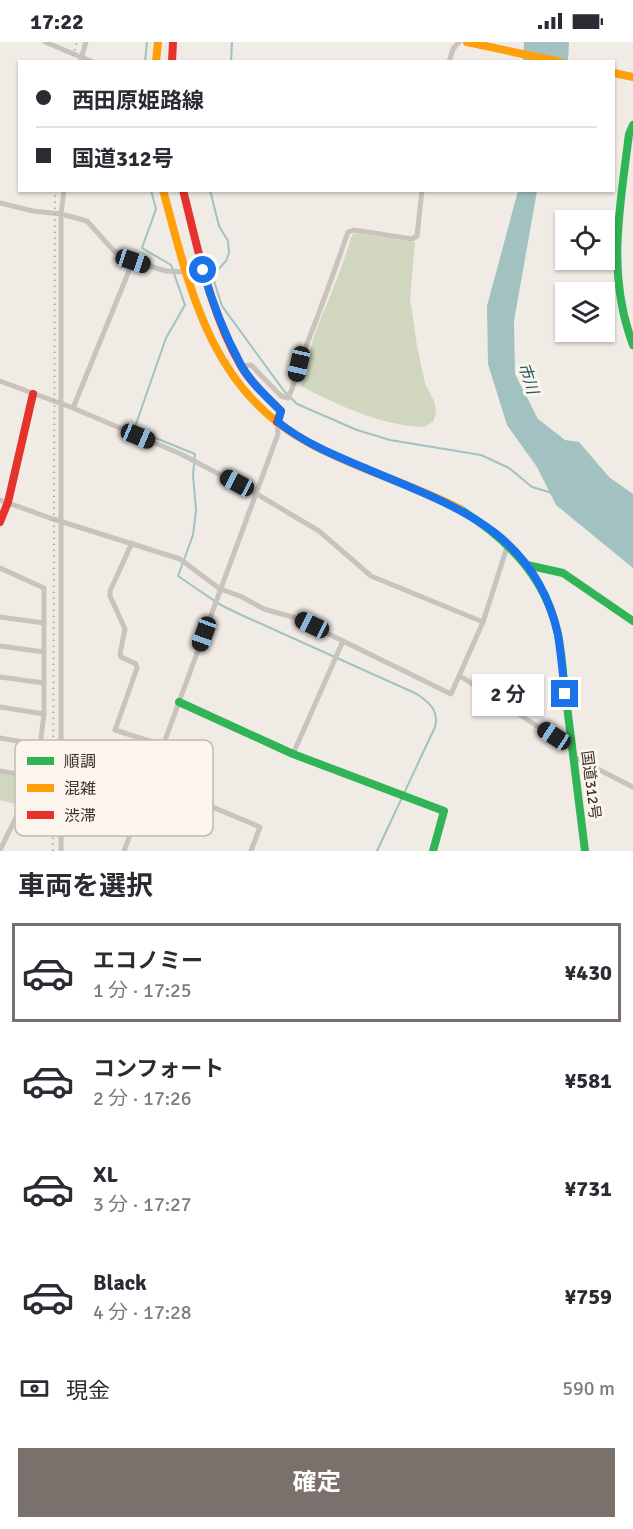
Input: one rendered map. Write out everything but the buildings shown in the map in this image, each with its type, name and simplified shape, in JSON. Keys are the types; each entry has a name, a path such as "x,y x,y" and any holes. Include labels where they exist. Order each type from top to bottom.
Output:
{"main road":[{"path":"156,60 158,42"},
{"path":"171,60 173,42"},
{"path":"468,42 551,60"},
{"path":"615,73 633,77"},
{"path":"633,124 629,134 617,255 620,308 625,328 633,345"},
{"name":"国道312号","path":"164,192 186,272 207,331 216,350 246,393 289,431 322,450 448,503 472,516 491,528 527,565 545,597 558,635 585,851"},
{"path":"184,192 212,302 242,366 252,381 281,411 278,422"},
{"path":"0,522 33,394"},
{"path":"527,565 563,573 633,621"},
{"path":"179,702 293,754 444,812 433,851"}],"street":[{"path":"45,42 81,60 86,42"},
{"path":"450,60 453,49 459,42"},
{"path":"61,740 61,404 64,192"},
{"path":"242,366 251,365 281,396 288,398 294,388 299,364 348,232 354,230 412,238 417,236 422,192"},
{"path":"0,203 87,221 114,251 133,261 166,272 186,272"},
{"path":"73,408 133,261"},
{"path":"0,381 73,408 181,454 255,493 327,537 371,576 483,622"},
{"path":"164,740 278,434 278,422"},
{"path":"4,501 180,559 220,589 264,609 296,618 451,694 483,622 508,544"},
{"path":"132,543 110,591 110,596 125,629 121,657 136,664 137,668 115,730 146,740"},
{"path":"0,568 44,588 44,714 41,740"},
{"path":"0,617 44,623"},
{"path":"293,754 343,641"},
{"path":"0,646 44,652"},
{"path":"460,676 573,753 633,787"},
{"path":"0,677 44,683"},
{"path":"0,707 44,714"},
{"path":"0,738 15,741"},
{"path":"0,771 15,774"},
{"path":"213,807 260,826 251,851"},
{"path":"0,850 3,836 15,815"},
{"path":"61,836 61,851"},
{"path":"124,851 130,836"}],"green space":[{"path":"354,233 415,242 410,298 425,383 435,403 436,414 433,422 423,427 392,423 360,413 301,386 316,331"},
{"path":"0,772 15,774 15,804 0,800"}],"water":[{"path":"524,42 569,42 568,60 523,60"},
{"path":"518,192 537,192 514,321 515,374 538,419 565,440 579,442 609,477 633,494 633,568 556,505 537,467 507,425 488,364 487,306"}],"waterway":[{"path":"145,60 147,42"},
{"path":"231,60 232,42"},
{"path":"152,192 156,209 142,248 171,265 185,305 166,338 136,424 136,430 195,454 193,475 196,510 193,535 178,576 219,604 237,613 417,694 429,704 436,716 435,727 377,851"},
{"path":"210,192 219,226 228,241 229,253 226,261 216,272 214,281 222,306 284,391 297,404 357,430 390,440 481,455 509,468 532,487 552,493"}],"railway":[{"path":"72,60 77,42"},
{"path":"53,740 55,192"},
{"path":"53,836 53,851"}],"traffic: fast":[{"path":"633,125 629,134 619,214 617,266 625,318 633,345"},
{"path":"460,509 494,533 522,561 544,594 552,613 561,652 585,851"},
{"path":"527,565 563,573 633,621"},
{"path":"179,702 293,754 444,811 433,851"}],"traffic: slow":[{"path":"156,60 158,42"},
{"path":"467,42 551,60"},
{"path":"615,73 633,77"},
{"path":"164,192 183,264 209,334 226,366 248,395 275,421 309,443 460,509"}],"traffic: jam":[{"path":"172,60 173,42"},
{"path":"184,192 206,280 221,324 245,372 259,390 281,411 277,422"},
{"path":"0,522 8,502 33,394"}],"route":[{"path":"203,270 212,302 242,366 252,381 281,411 278,422 322,450 448,503 472,516 491,528 527,565 545,597 558,635 565,694"}],"water label":[{"name":"市川","path":"529,378"}]}
